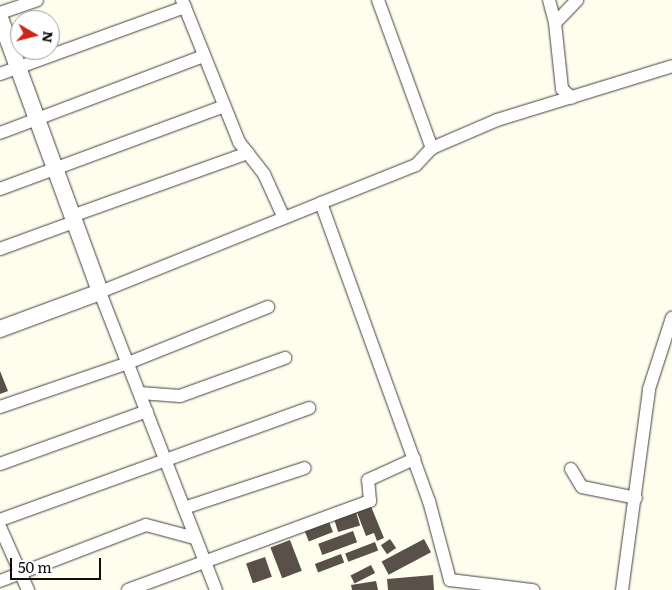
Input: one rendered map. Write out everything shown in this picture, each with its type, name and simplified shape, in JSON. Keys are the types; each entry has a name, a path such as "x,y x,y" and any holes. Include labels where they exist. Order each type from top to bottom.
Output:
{"street":[{"path":"0,13 38,0"},
{"path":"378,0 432,148"},
{"path":"549,0 555,23 562,89 572,98"},
{"path":"555,23 577,0"},
{"path":"0,74 183,3 239,142 264,174 284,218"},
{"path":"0,18 100,292 216,590"},
{"path":"0,133 204,56"},
{"path":"0,329 100,292 416,165 432,148 497,120 672,66"},
{"path":"0,189 224,106"},
{"path":"0,249 73,219 248,153"},
{"path":"321,203 429,501 449,585 533,590"},
{"path":"0,407 128,363 268,307"},
{"path":"622,590 636,498 649,389 671,326"},
{"path":"140,393 180,396 285,358"},
{"path":"0,520 166,462 308,408"},
{"path":"0,464 146,411"},
{"path":"128,590 204,560 370,501 368,480 414,459"},
{"path":"184,508 305,468"},
{"path":"572,469 582,487 636,498"},
{"path":"0,581 146,525 195,538"},
{"path":"0,527 28,590"}],"building":[{"path":"0,371 8,391 0,394"},
{"path":"370,504 384,538 377,541 374,533 366,536 356,510"},
{"path":"356,512 360,525 338,532 334,519"},
{"path":"328,519 333,532 309,541 304,528"},
{"path":"353,531 357,542 322,555 318,544"},
{"path":"390,539 396,548 387,554 381,545"},
{"path":"424,539 431,552 389,575 382,562"},
{"path":"290,540 302,571 282,578 270,548"},
{"path":"375,542 378,550 348,562 345,553"},
{"path":"341,554 344,562 318,572 315,564"},
{"path":"265,557 272,577 253,583 246,564"},
{"path":"371,565 375,573 355,583 351,575"},
{"path":"433,575 434,590 388,590 387,579"},
{"path":"376,581 378,590 352,590 351,585"}]}
